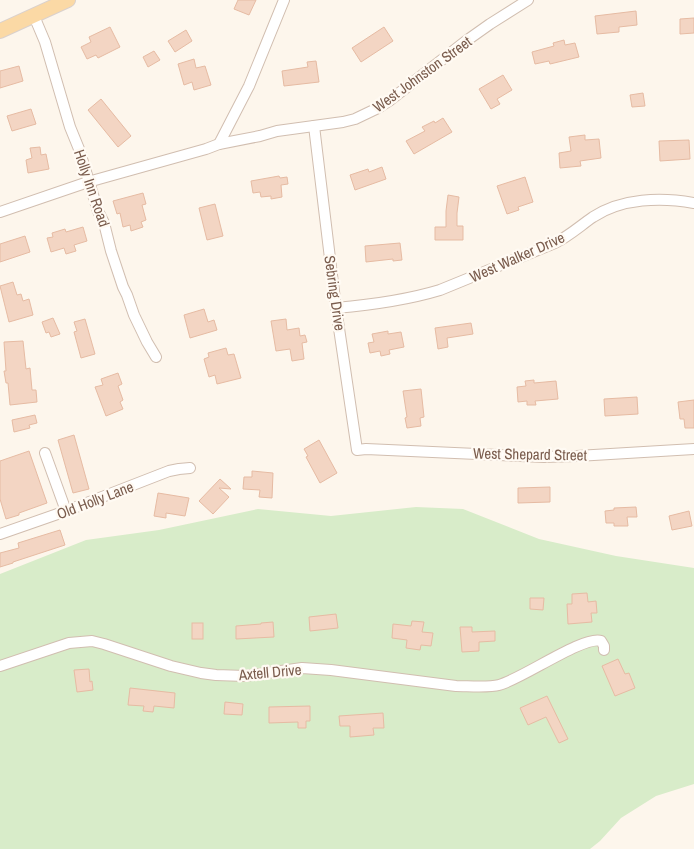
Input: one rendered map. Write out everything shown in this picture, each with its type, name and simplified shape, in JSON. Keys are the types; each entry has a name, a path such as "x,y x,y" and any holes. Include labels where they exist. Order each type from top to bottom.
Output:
{"main road":[{"path":"0,31 68,0"}],"street":[{"path":"218,144 249,86 284,0"},
{"name":"West Johnston Street","path":"0,212 88,182 218,144 277,131 355,119 378,108 466,41 528,0"},
{"name":"Holly Inn Road","path":"34,16 45,42 70,127 79,149 98,211 104,223 123,287 128,295 134,315 146,342 156,357"},
{"name":"Sebring Drive","path":"314,126 336,308 357,450 366,449"},
{"name":"West Walker Drive","path":"336,308 422,296 440,290 555,243 594,216 624,204 665,200 694,203"},
{"name":"West Shepard Street","path":"366,449 544,456 577,456 694,449"},
{"path":"45,453 66,511"},
{"name":"Old Holly Lane","path":"0,534 66,511 169,471 190,468"},
{"name":"Axtell Drive","path":"0,666 69,643 81,641 104,644 171,666 216,675 245,676 302,668 456,686 471,686 498,685 522,676 576,647 594,640 601,641 604,650"}],"green space":[{"path":"416,507 463,509 539,539 616,556 694,568 694,784 656,796 621,818 590,849 0,849 0,574 86,540 159,530 258,509 331,516"}],"building":[{"path":"238,0 256,0 249,15 234,9"},
{"path":"636,11 637,25 619,27 619,32 597,34 595,16"},
{"path":"694,18 694,33 680,34 680,19"},
{"path":"110,27 120,47 98,58 96,55 87,59 81,47 91,42 89,37"},
{"path":"384,27 393,41 361,62 352,48"},
{"path":"186,30 192,41 175,52 168,41"},
{"path":"564,40 565,45 575,43 579,57 550,64 549,61 535,64 532,52 554,46 553,43"},
{"path":"154,51 160,60 148,67 143,57"},
{"path":"194,59 196,68 205,66 211,85 194,90 192,82 184,85 178,64"},
{"path":"316,61 319,82 284,86 282,71 308,67 307,62"},
{"path":"19,66 23,81 0,88 0,71"},
{"path":"503,75 512,90 497,99 500,104 491,109 479,89"},
{"path":"643,93 645,106 632,107 630,95"},
{"path":"101,99 131,136 118,147 88,110"},
{"path":"31,109 36,124 12,131 7,116"},
{"path":"443,118 452,132 414,154 406,141 425,131 422,127"},
{"path":"585,135 585,140 599,139 601,158 580,161 581,166 560,168 559,153 571,151 569,137"},
{"path":"689,140 690,159 660,161 659,141"},
{"path":"40,147 41,155 46,154 49,169 28,173 26,160 32,158 30,148"},
{"path":"382,167 386,179 355,190 350,175 368,169 369,172"},
{"path":"279,176 280,178 287,177 288,184 281,185 282,197 271,199 271,196 261,197 260,192 253,193 251,181"},
{"path":"525,177 533,202 518,207 519,210 507,214 497,186"},
{"path":"143,193 146,204 142,205 146,220 141,222 143,227 131,231 130,225 123,227 120,213 117,214 113,201"},
{"path":"448,195 459,197 457,226 463,226 463,240 435,240 435,227 446,227"},
{"path":"215,204 223,236 207,240 199,208"},
{"path":"83,227 87,241 74,245 76,251 66,254 64,248 51,252 47,238 53,237 52,233 65,229 66,232"},
{"path":"25,236 30,252 0,262 0,244"},
{"path":"400,243 402,260 366,262 365,246"},
{"path":"13,282 17,295 21,294 23,301 29,299 33,315 9,322 0,286"},
{"path":"204,309 208,322 214,320 217,330 190,338 184,315"},
{"path":"53,318 60,334 51,337 49,332 46,333 42,322"},
{"path":"85,319 95,354 81,358 74,332 77,331 74,322"},
{"path":"286,319 287,330 299,328 300,336 305,335 307,342 302,343 304,359 292,361 290,349 276,351 271,321"},
{"path":"471,323 473,334 447,338 448,347 438,349 435,328"},
{"path":"388,331 388,334 401,332 404,347 389,350 390,354 381,356 380,351 370,353 368,343 374,342 372,334"},
{"path":"23,341 26,369 30,368 32,390 36,390 37,402 10,405 8,383 6,383 4,371 6,371 4,342"},
{"path":"226,348 228,355 234,354 241,378 217,384 215,375 209,377 204,359 209,357 208,353"},
{"path":"118,373 122,384 118,386 123,400 120,402 123,409 106,416 95,387 103,385 101,379"},
{"path":"534,380 534,383 556,381 558,399 535,401 536,405 527,405 527,401 518,402 517,387 526,386 525,381"},
{"path":"421,389 424,417 420,418 421,426 407,428 403,391"},
{"path":"637,397 638,414 605,416 604,399"},
{"path":"694,400 694,428 685,428 684,419 680,419 678,402"},
{"path":"35,415 37,423 29,425 30,428 14,432 12,420"},
{"path":"74,435 89,489 73,493 58,440"},
{"path":"319,440 337,473 320,483 306,457 308,456 304,449"},
{"path":"29,451 47,503 6,519 0,499 0,461"},
{"path":"252,471 273,473 272,498 259,497 260,490 243,489 244,477 252,477"},
{"path":"220,479 231,489 219,488 229,497 213,514 199,501"},
{"path":"550,487 550,502 518,503 518,488"},
{"path":"158,493 189,498 185,516 166,513 166,518 154,516"},
{"path":"636,507 637,517 627,517 628,526 614,526 614,523 606,523 605,511 614,510 614,508"},
{"path":"689,511 692,526 672,530 669,516"},
{"path":"60,530 65,545 0,567 0,553 19,548 18,543"},
{"path":"587,593 588,602 596,601 597,613 591,613 592,622 568,624 567,604 572,604 572,594"},
{"path":"530,598 544,598 543,610 530,609"},
{"path":"336,614 338,628 310,631 309,617"},
{"path":"412,621 424,622 422,632 433,633 431,646 421,645 420,650 406,648 407,640 392,638 393,624 411,626"},
{"path":"273,622 274,637 236,639 236,626"},
{"path":"192,623 203,623 203,639 192,639"},
{"path":"460,627 472,627 472,632 495,631 495,641 479,642 479,651 462,652"},
{"path":"618,659 625,674 629,673 635,688 615,696 602,666"},
{"path":"89,669 93,690 77,692 74,670"},
{"path":"130,688 175,693 174,708 154,706 153,712 143,711 144,706 128,705"},
{"path":"547,696 568,739 559,743 546,717 528,725 520,708"},
{"path":"225,702 243,704 242,715 224,714"},
{"path":"310,706 310,721 306,721 306,728 298,728 298,722 269,723 269,707"},
{"path":"383,713 384,728 373,728 374,735 350,737 350,726 340,726 339,716"}]}
